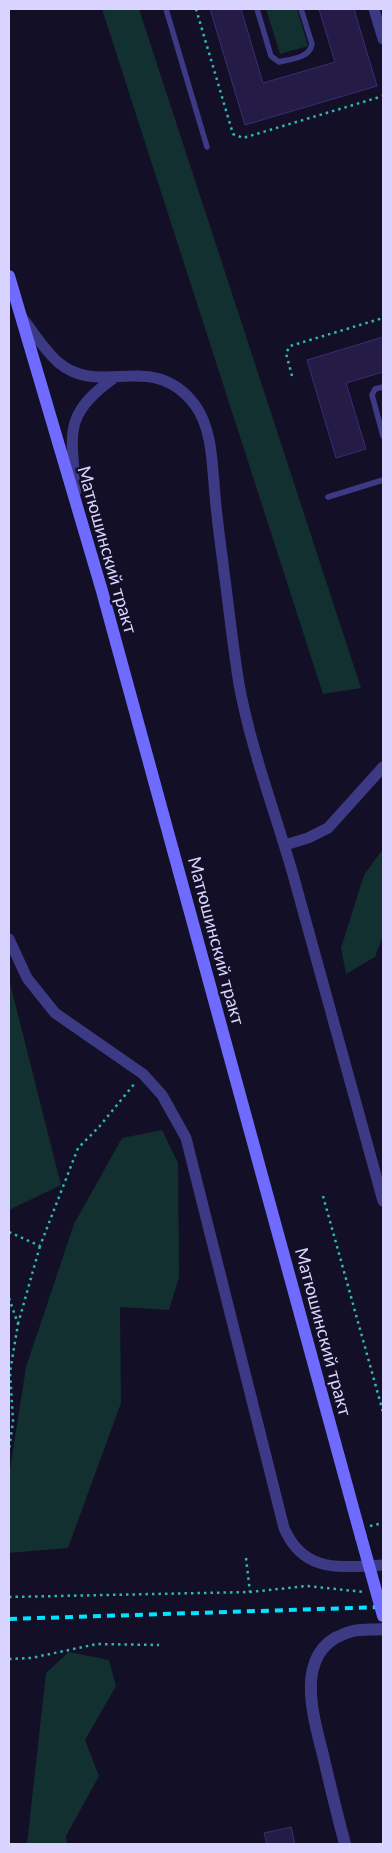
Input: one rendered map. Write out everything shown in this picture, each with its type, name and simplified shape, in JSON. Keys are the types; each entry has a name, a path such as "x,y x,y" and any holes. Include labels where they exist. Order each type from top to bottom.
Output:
{"main road":[{"name":"Матюшинский тракт","path":"9,276 78,512 383,1616"}],"street":[{"path":"374,9 383,39"},
{"path":"21,315 59,363 84,374 114,378 144,375 159,379 174,386 197,407 205,425 212,454 224,573 240,686 253,739 383,1201"},
{"path":"78,512 72,444 74,426 86,401 114,378"},
{"path":"284,845 308,838 328,828 383,768"},
{"path":"9,939 27,978 55,1013 143,1074 166,1102 186,1138 284,1528 290,1542 309,1560 322,1564 336,1567 383,1565"},
{"path":"345,1844 318,1734 310,1690 311,1671 317,1655 341,1635 354,1630 383,1629"}],"lane":[{"path":"166,9 207,147"},
{"path":"257,9 271,56 279,62 306,54 311,49 312,44 301,9"},
{"path":"383,387 376,389 372,395 383,436"},
{"path":"328,497 383,480"}],"path":[{"path":"196,9 233,134 238,138 383,96"},
{"path":"292,376 286,353 290,346 383,318"},
{"path":"9,1450 13,1422 10,1372 18,1324 40,1246 78,1148 143,1074"},
{"path":"323,1196 383,1412"},
{"path":"9,1232 40,1246"},
{"path":"9,1298 18,1324"},
{"path":"246,1558 250,1592"},
{"path":"9,1597 250,1592 308,1586 354,1593 374,1592"},
{"path":"9,1658 31,1658 97,1644 159,1645"}],"green space":[{"path":"102,9 139,9 361,688 323,694"},
{"path":"266,9 297,9 308,46 280,54"},
{"path":"383,849 383,936 375,957 346,974 341,948 364,875"},
{"path":"9,979 61,1185 9,1210"},
{"path":"162,1130 178,1163 179,1277 169,1310 120,1307 121,1403 68,1548 9,1553 9,1476 26,1367 74,1224 122,1138"},
{"path":"69,1652 109,1660 116,1686 85,1740 99,1776 66,1836 67,1844 27,1844 46,1673"}],"building":[{"path":"210,9 241,9 263,83 335,62 319,9 354,9 377,86 245,125"},
{"path":"383,337 383,372 346,383 366,449 336,458 307,360"},
{"path":"291,1827 295,1844 267,1844 264,1833"}],"railway":[{"path":"9,1619 383,1607"}]}
